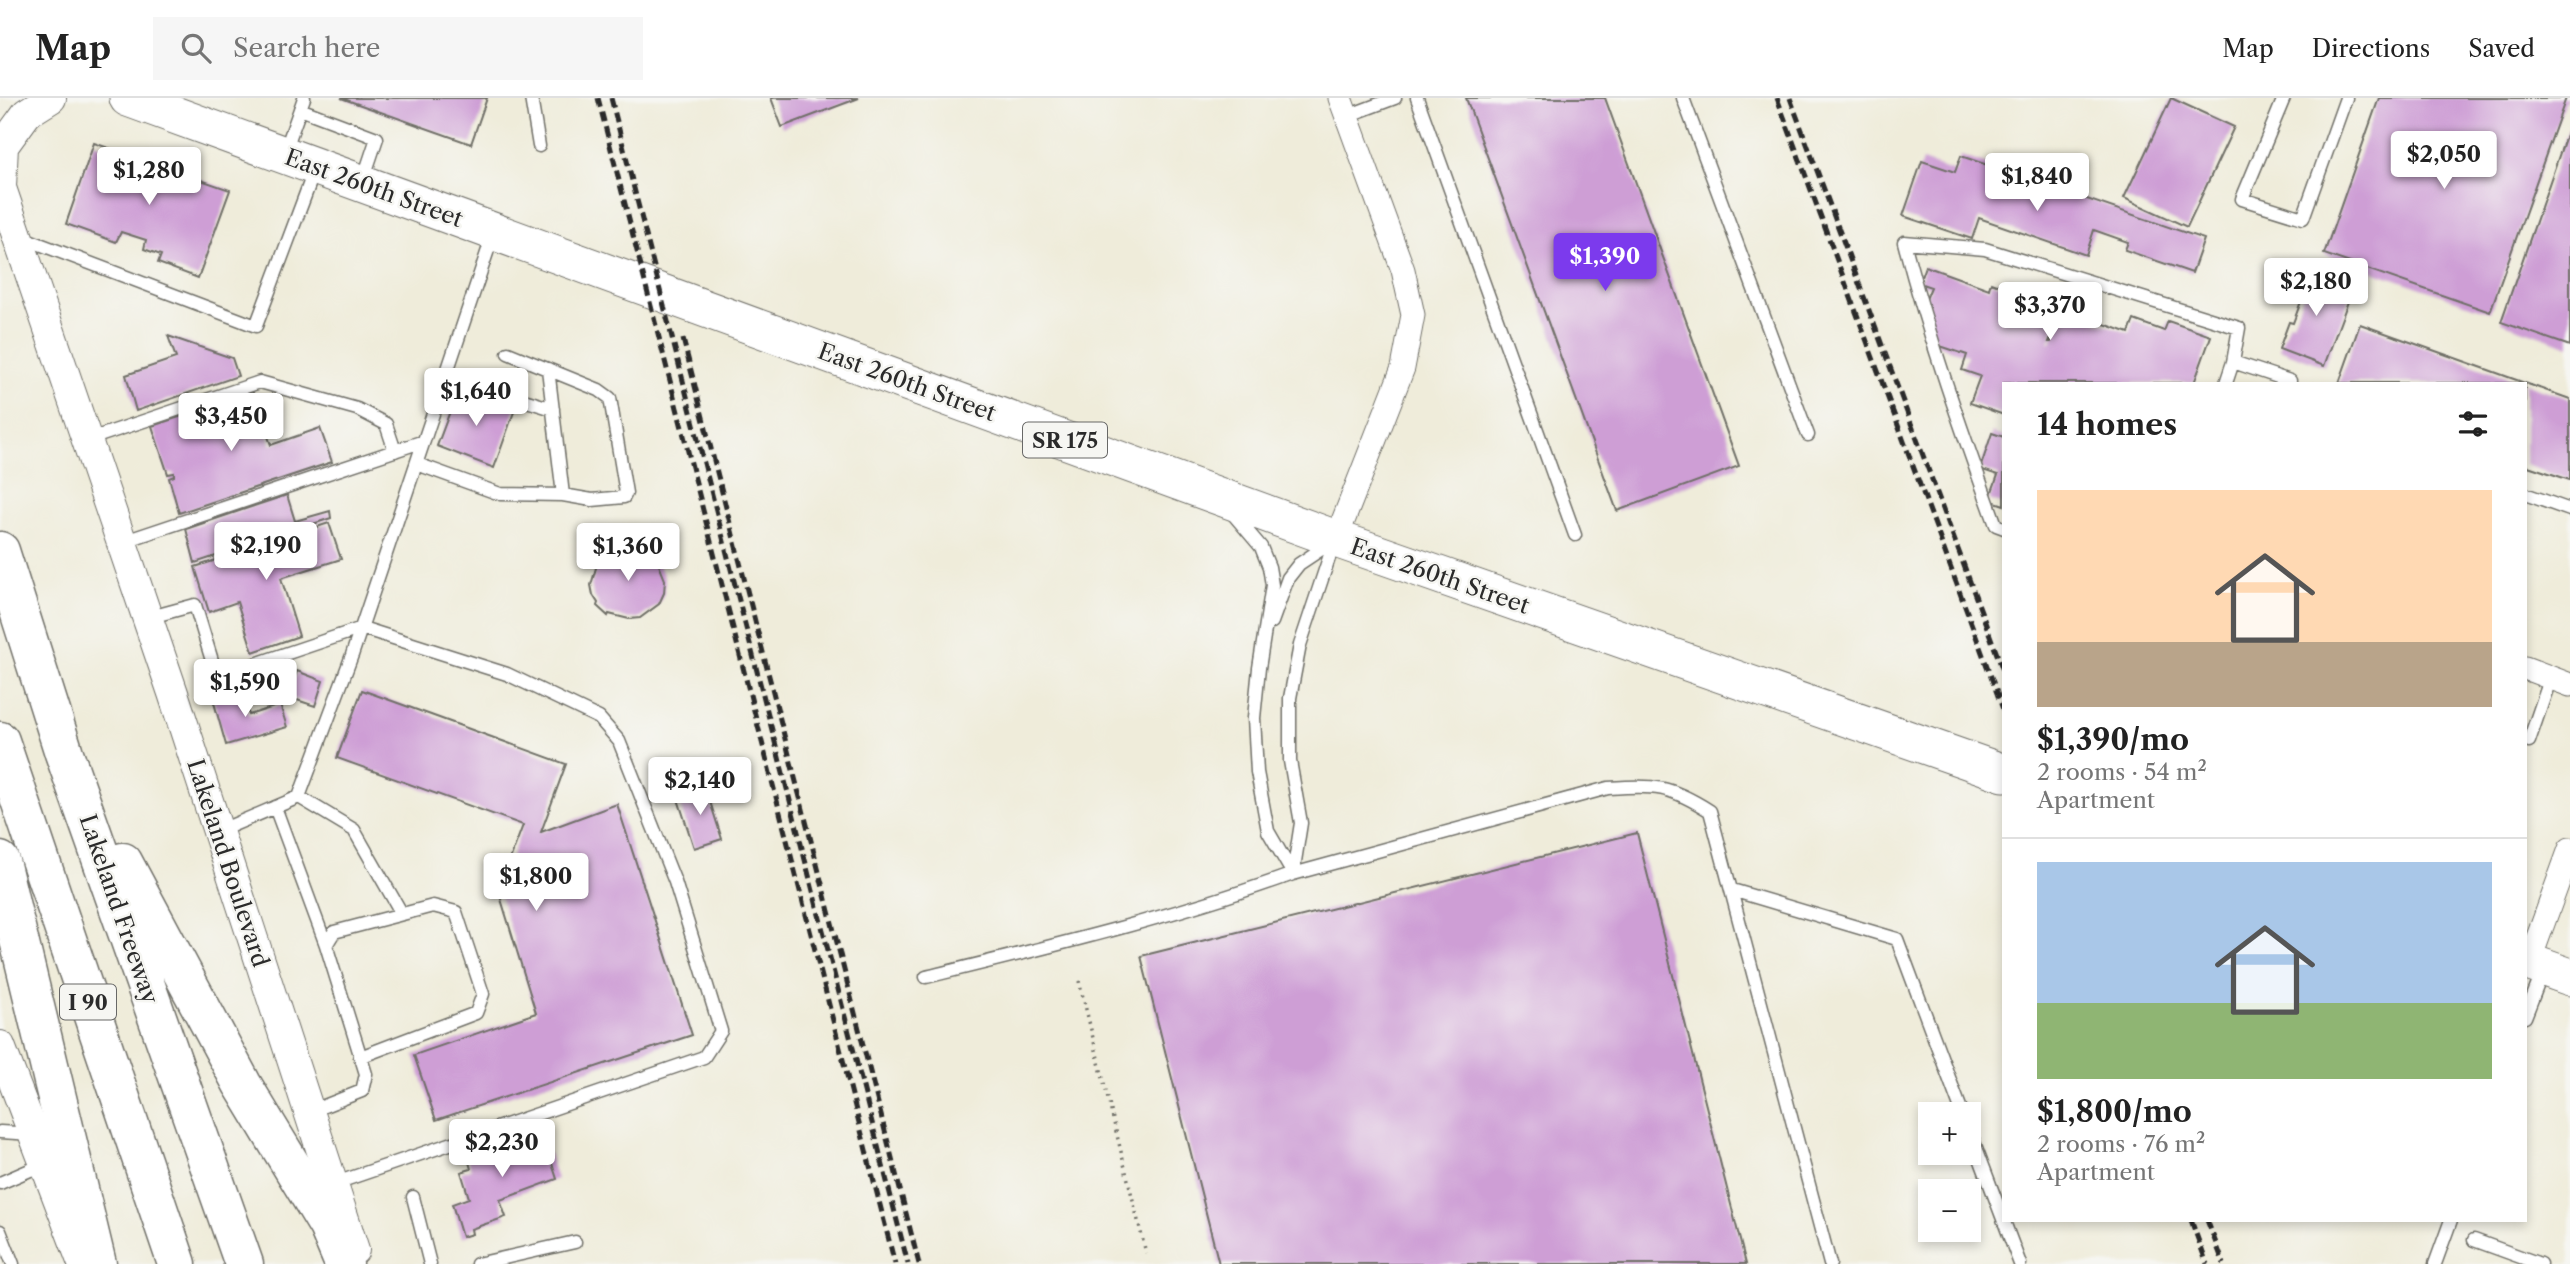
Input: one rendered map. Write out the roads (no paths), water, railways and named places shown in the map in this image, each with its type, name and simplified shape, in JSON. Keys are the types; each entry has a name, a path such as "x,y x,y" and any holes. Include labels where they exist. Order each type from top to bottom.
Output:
{"highway":[{"name":"Lakeland Freeway","path":"0,551 64,752 244,1264"},
{"name":"I 90","path":"0,741 177,1264"},
{"path":"64,752 242,1084 328,1226 344,1264"},
{"path":"0,861 97,1264"}],"main road":[{"name":"East 260th Street","path":"128,98 1336,540 2002,773"}],"street":[{"path":"0,186 3,146 27,113 51,98"},
{"path":"1336,540 1403,368 1413,315 1404,270 1343,107"},
{"name":"Lakeland Boulevard","path":"0,186 147,618 359,1264"},
{"path":"2527,669 2561,681"},
{"path":"2550,973 2570,849"},
{"path":"0,1046 83,1264"}],"lane":[{"path":"531,98 539,146"},
{"path":"1343,107 1395,98"},
{"path":"1417,98 1575,536"},
{"path":"1684,98 1808,435"},
{"path":"2284,98 2242,199 2303,218 2346,98"},
{"path":"17,236 256,326 300,160 302,104 377,138 362,183"},
{"path":"218,832 299,797 362,628 494,231"},
{"path":"2002,527 1996,525 1962,430 1919,300 1904,242 1985,249 2239,328 2226,382"},
{"path":"417,464 500,494 563,495 592,500 624,497 626,493 610,398 599,390 508,353"},
{"path":"2233,362 2290,382"},
{"path":"548,369 563,495"},
{"path":"446,376 553,409"},
{"path":"87,440 260,382 357,409 386,424 395,451"},
{"path":"121,542 424,442"},
{"path":"1213,494 1261,547 1269,567 1272,585 1254,718 1257,772 1268,831 1293,874"},
{"path":"2527,495 2570,510"},
{"path":"1263,648 1288,579 1299,564 1336,540"},
{"path":"1293,874 1301,823 1290,761 1290,698 1300,645 1336,540"},
{"path":"147,618 195,605 217,677 362,628 507,674 599,718 619,741 675,882 721,1031 704,1057 333,1184"},
{"path":"2527,745 2561,681"},
{"path":"926,976 1163,914 1293,874 1608,788 1652,786 1684,795 1710,811 1830,1264"},
{"path":"299,797 354,830 402,914"},
{"path":"275,807 326,945 366,1074 362,1091 309,1112"},
{"path":"1732,890 1897,939 1958,1102"},
{"path":"326,945 334,932 433,906 456,912 483,994 475,1013 360,1057"},
{"path":"2527,1013 2550,973"},
{"path":"0,1132 33,1134"},
{"path":"1981,1161 2002,1216"},
{"path":"0,1182 45,1164"},
{"path":"413,1197 430,1264"},
{"path":"2004,1222 2020,1264"},
{"path":"2435,1264 2450,1222"},
{"path":"0,1231 13,1264"},
{"path":"2474,1240 2540,1264"},
{"path":"477,1264 575,1242"}],"railway":[{"path":"598,98 895,1264"},
{"path":"611,98 908,1264"},
{"path":"1777,98 2002,707"},
{"path":"1790,98 2002,668"},
{"path":"683,339 919,1264"},
{"path":"2192,1222 2207,1264"},
{"path":"2208,1222 2224,1264"}]}
